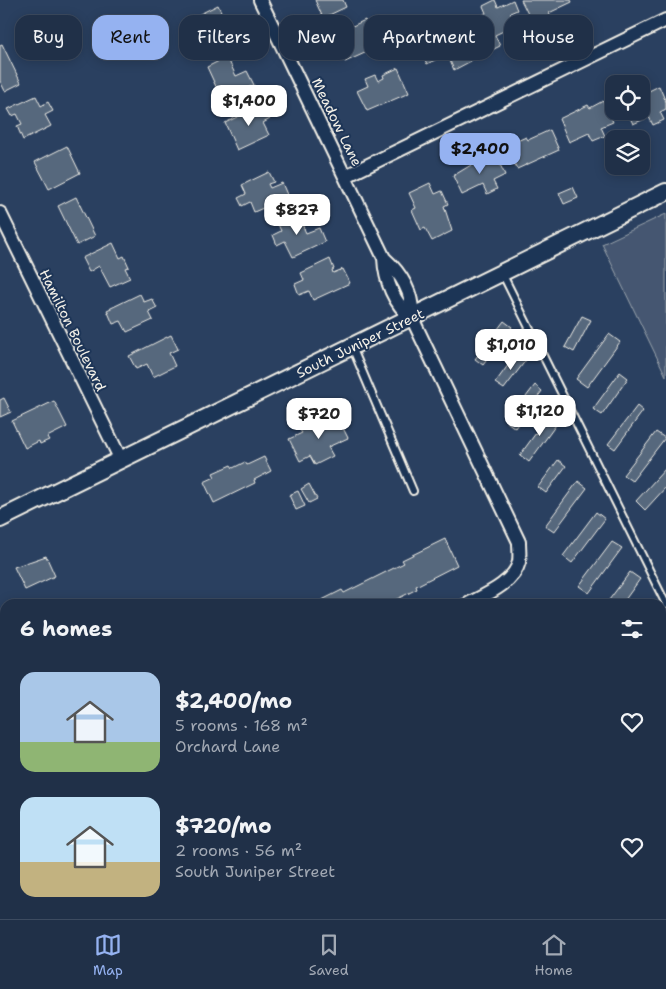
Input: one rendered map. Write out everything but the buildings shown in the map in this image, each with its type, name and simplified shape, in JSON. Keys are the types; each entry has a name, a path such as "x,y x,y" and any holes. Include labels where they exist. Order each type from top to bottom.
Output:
{"street":[{"name":"Meadow Lane","path":"260,0 384,258 385,276 401,310 412,318 519,542 519,563 511,576 484,599"},
{"path":"346,176 666,20"},
{"name":"South Juniper Street","path":"0,519 666,192"},
{"name":"Hamilton Boulevard","path":"0,213 120,460"}],"lane":[{"path":"502,273 664,599"},
{"path":"352,347 413,491"}],"shaded area":[{"path":"666,214 666,376 602,244"}]}
